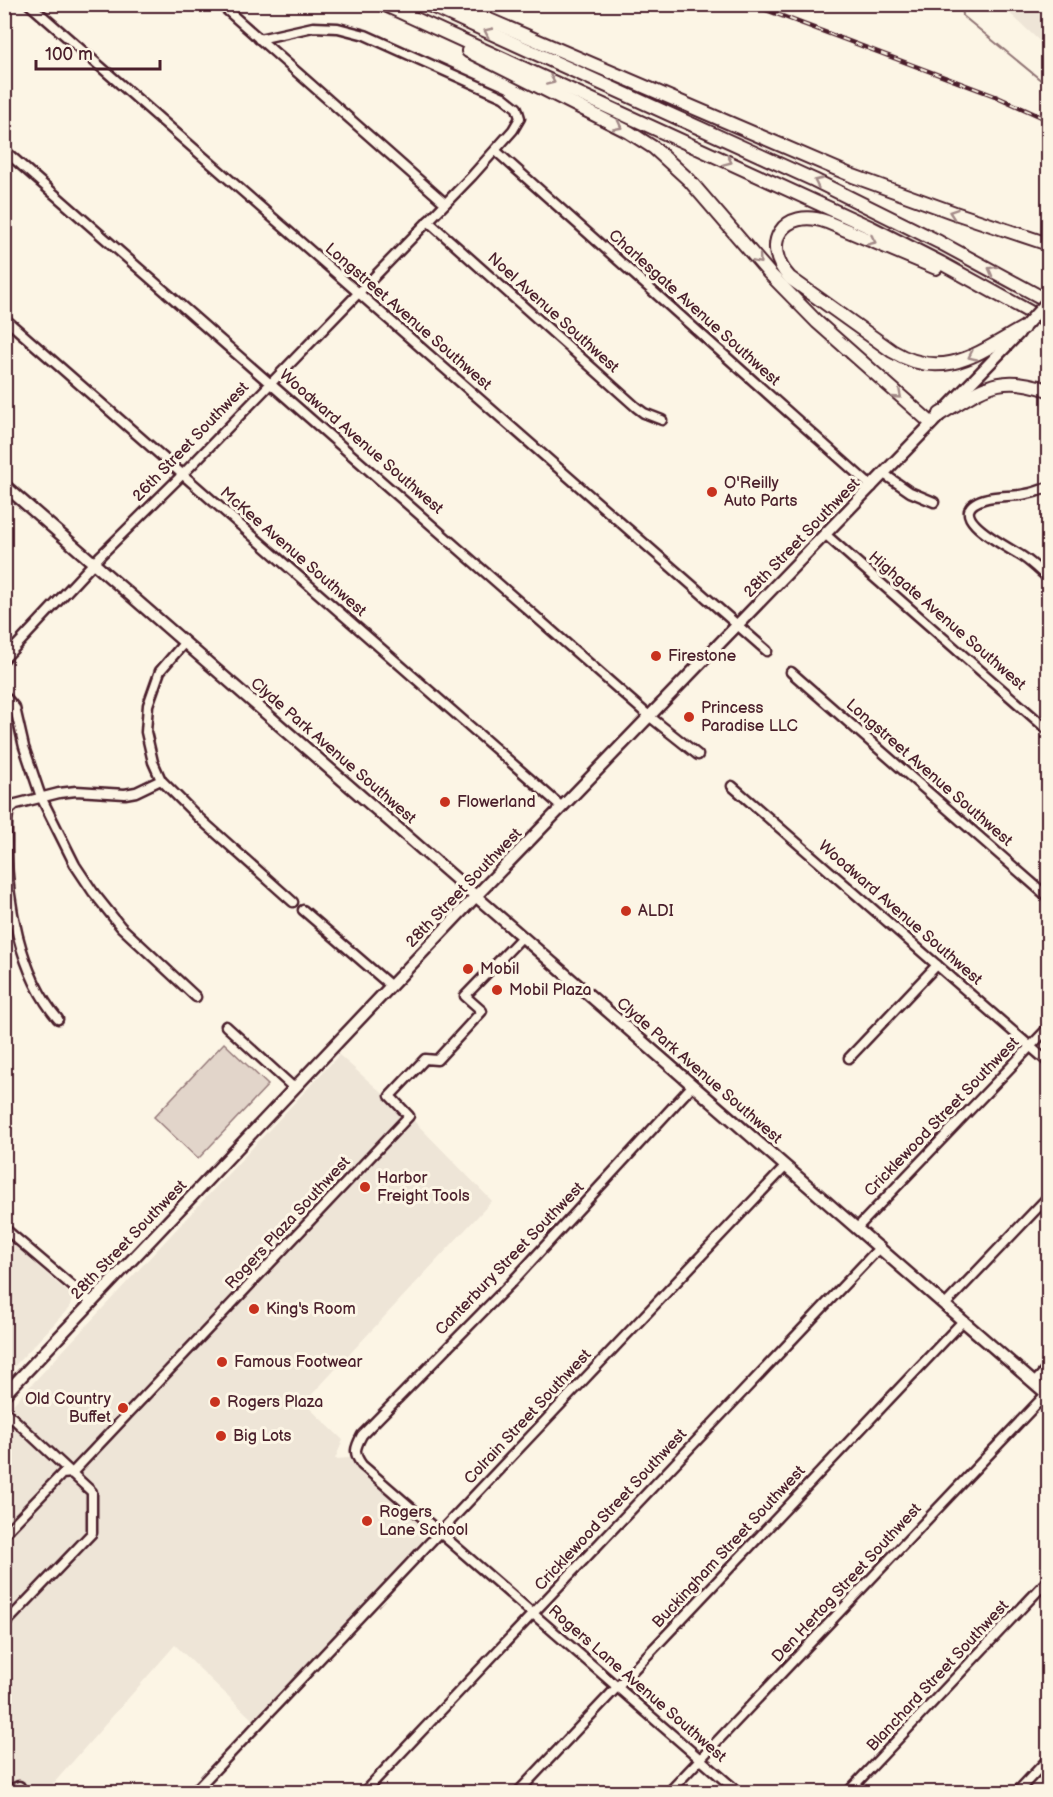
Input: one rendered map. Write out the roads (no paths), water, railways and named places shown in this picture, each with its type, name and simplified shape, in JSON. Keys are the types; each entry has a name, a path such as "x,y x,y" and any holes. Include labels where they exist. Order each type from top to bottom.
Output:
{"highway":[{"path":"381,4 832,209 988,288 1048,322"},
{"path":"381,4 504,70 621,128 654,148 688,180 769,273 817,322 936,419 984,388 1000,382 1020,381 1048,390"},
{"path":"427,4 814,180 939,242 1048,301"},
{"path":"452,4 853,176 1048,244"},
{"path":"988,288 813,218 801,217 791,221 780,234 776,245 778,262 790,278 892,351 910,360 930,365 956,363 974,356 1024,327"}],"main road":[{"name":"28th Street Southwest","path":"4,1395 476,896 826,535 1048,301"},
{"name":"Clyde Park Avenue Southwest","path":"4,485 1048,1394"},
{"path":"7,1792 19,1787 18,1792"}],"street":[{"name":"Longstreet Avenue Southwest","path":"29,4 767,651"},
{"path":"220,4 445,203"},
{"name":"26th Street Southwest","path":"4,659 94,563 496,151 520,118 517,108 503,98 365,35 338,28 313,27 259,39"},
{"name":"Woodward Avenue Southwest","path":"4,150 649,716 698,755"},
{"name":"Charlesgate Avenue Southwest","path":"496,151 872,487"},
{"name":"Noel Avenue Southwest","path":"428,221 636,407 644,413 663,420"},
{"name":"McKee Avenue Southwest","path":"4,318 562,807"},
{"path":"884,474 910,492 934,502"},
{"path":"1048,488 1027,494 986,498 970,510 969,516 970,522 979,530 1026,559 1048,578"},
{"name":"Highgate Avenue Southwest","path":"826,535 1048,730"},
{"path":"184,642 160,671 148,705 146,732 150,753 161,780 198,817 293,902"},
{"name":"Longstreet Avenue Southwest","path":"790,672 1048,897"},
{"path":"4,695 15,708 24,747 41,797 60,838 93,892 121,927 196,997"},
{"path":"58,1019 43,999 21,946 13,912 8,871 9,810 14,804 76,791 125,794 144,789 161,780"},
{"name":"Woodward Avenue Southwest","path":"732,786 1048,1062"},
{"path":"303,910 391,986"},
{"name":"Rogers Plaza Southwest","path":"4,1534 62,1474 72,1473 409,1116 390,1096 425,1059 436,1060 482,1011 465,996 522,937"},
{"path":"849,1058 937,965"},
{"path":"226,1026 294,1088"},
{"name":"Cricklewood Street Southwest","path":"856,1228 1048,1028"},
{"name":"Canterbury Street Southwest","path":"355,1456 355,1447 362,1435 512,1282 693,1085"},
{"name":"Colrain Street Southwest","path":"194,1792 786,1166"},
{"path":"945,1305 1048,1197"},
{"path":"4,1228 91,1302"},
{"name":"Cricklewood Street Southwest","path":"364,1792 880,1247"},
{"name":"Buckingham Street Southwest","path":"518,1792 963,1321"},
{"path":"1034,1383 1048,1368"},
{"name":"Den Hertog Street Southwest","path":"669,1792 1048,1394"},
{"path":"4,1410 92,1492 92,1533 4,1625"},
{"name":"Rogers Lane Avenue Southwest","path":"355,1456 362,1465 738,1792"},
{"name":"Blanchard Street Southwest","path":"849,1792 1048,1580"},
{"path":"1017,1792 1048,1759"}],"waterway":[{"path":"962,4 963,16 1048,86"}],"railway":[{"path":"750,4 995,96 1048,120"}],"place":[{"name":"O'Reilly Auto Parts","path":"712,492"},
{"name":"Firestone","path":"656,656"},
{"name":"Princess Paradise LLC","path":"689,717"},
{"name":"Flowerland","path":"445,802"},
{"name":"ALDI","path":"626,911"},
{"name":"Mobil","path":"468,969"},
{"name":"Mobil Plaza","path":"497,990"},
{"name":"Harbor Freight Tools","path":"365,1187"},
{"name":"King's Room","path":"254,1309"},
{"name":"Famous Footwear","path":"222,1362"},
{"name":"Rogers Plaza","path":"215,1402"},
{"name":"Old Country Buffet","path":"123,1408"},
{"name":"Big Lots","path":"221,1436"},
{"name":"Rogers Lane School","path":"367,1521"}]}
